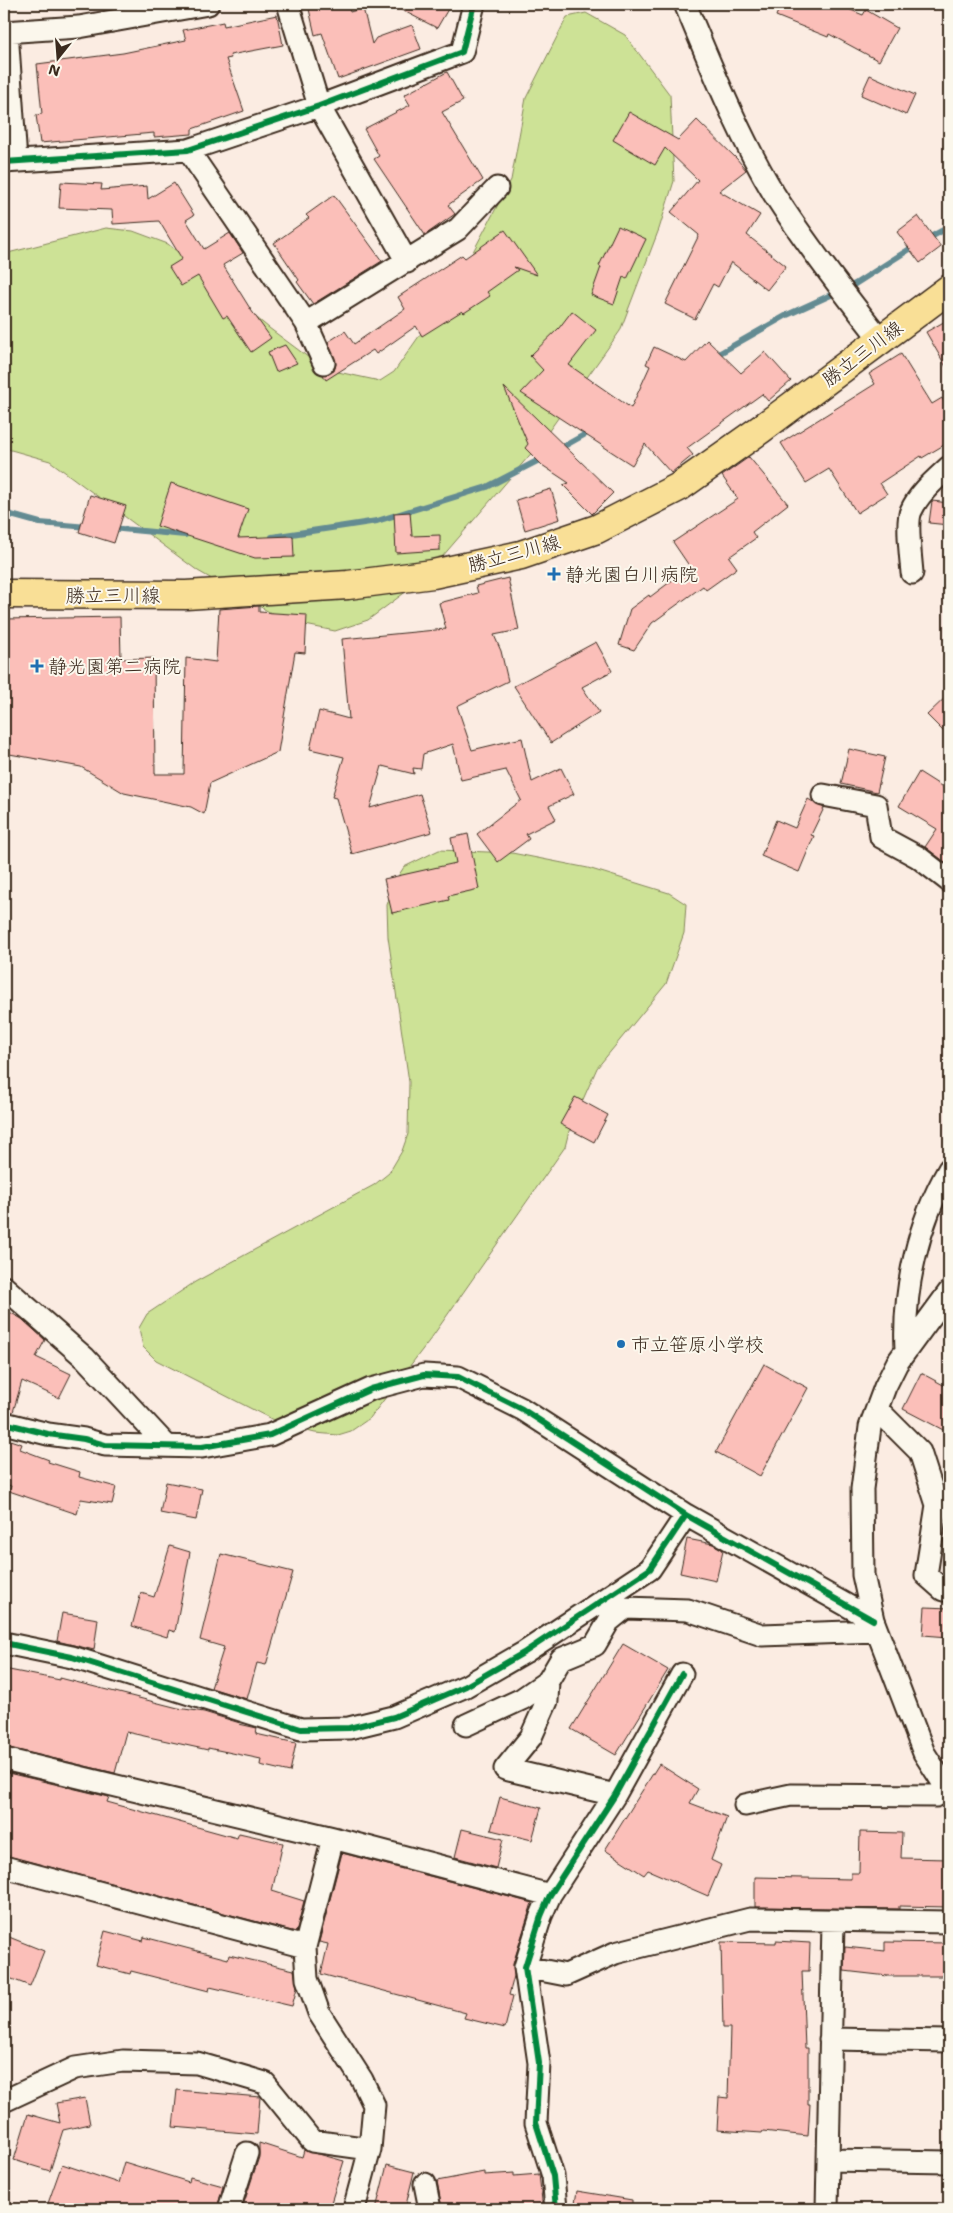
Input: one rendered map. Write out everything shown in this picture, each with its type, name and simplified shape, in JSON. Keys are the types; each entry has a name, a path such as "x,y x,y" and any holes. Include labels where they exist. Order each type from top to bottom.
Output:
{"main road":[{"name":"勝立三川線","path":"4,594 186,596 348,585 432,574 521,555 596,529 680,487 761,429 949,288"}],"street":[{"path":"208,4 79,27 6,31 10,161 188,150 319,106 462,52 474,4"},
{"path":"288,4 319,106 406,262"},
{"path":"685,4 743,137 774,193 830,275 880,339"},
{"path":"188,150 306,322 324,363"},
{"path":"306,322 458,229 497,188"},
{"path":"912,573 909,542 910,512 926,488 949,467"},
{"path":"823,795 876,805 881,837 918,857 949,882"},
{"path":"906,1350 905,1322 914,1261 936,1192 949,1170"},
{"path":"4,1287 85,1358 166,1445"},
{"path":"745,1805 791,1795 936,1796 948,1791 924,1753 875,1625 863,1575 862,1489 870,1427 897,1362 949,1292"},
{"path":"4,1423 48,1434 84,1439 105,1446 166,1445 202,1447 270,1435 371,1389 424,1375 458,1377 522,1409 686,1515 875,1625"},
{"path":"877,1410 920,1452 937,1505 926,1575 943,1590 949,1591"},
{"path":"4,1643 72,1657 301,1729 349,1728 394,1717 466,1686 525,1652 650,1569 686,1515"},
{"path":"466,1725 522,1699 548,1681 561,1659 595,1645 610,1621 625,1608 688,1610 762,1635 875,1625"},
{"path":"556,2209 553,2176 536,2123 540,2063 525,1967 550,1895 615,1795 682,1674"},
{"path":"548,1681 547,1700 531,1737 505,1769 615,1795"},
{"path":"4,1758 333,1838 550,1895"},
{"path":"333,1838 305,1947 307,1979 319,2013 362,2080 374,2105 370,2149 354,2209"},
{"path":"4,1867 305,1947"},
{"path":"525,1967 566,1975 615,1953 750,1919 833,1922 949,1922"},
{"path":"827,2209 833,1922"},
{"path":"830,2039 949,2041"},
{"path":"4,2101 75,2068 123,2061 197,2063 265,2083 312,2141 370,2149"},
{"path":"229,2209 247,2153"},
{"path":"828,2160 949,2162"},
{"path":"425,2184 430,2209"}],"green space":[{"path":"586,13 625,35 670,95 674,181 659,229 620,331 541,442 423,579 368,620 335,631 285,621 198,571 50,461 4,448 4,254 106,228 133,231 168,244 269,328 324,369 380,381 394,372 457,282 511,180 526,98 567,17"},
{"path":"439,850 512,853 588,868 669,893 686,904 684,933 666,984 597,1068 569,1131 565,1147 432,1337 370,1418 351,1431 338,1435 315,1433 283,1425 156,1360 143,1347 139,1328 147,1314 195,1282 374,1185 389,1173 402,1151 408,1134 409,1082 388,937 387,905 395,881 404,867"}],"building":[{"path":"330,4 348,4 350,12 363,8 372,44 376,38 412,25 421,49 338,79 322,33 315,35 309,9"},
{"path":"390,4 438,4 448,9 437,28"},
{"path":"781,4 836,4 863,15 866,10 897,28 879,61 829,34 828,37 776,16"},
{"path":"277,15 283,45 230,55 231,58 226,59 244,111 192,129 192,134 154,137 154,133 40,143 36,115 42,114 37,64 123,53 186,40 183,30 223,22 224,26"},
{"path":"447,72 463,101 442,112 483,180 448,205 455,214 425,235 374,159 379,156 364,129 410,105 404,95"},
{"path":"870,75 915,95 906,115 861,95"},
{"path":"629,112 678,140 697,120 746,170 719,191 760,215 747,235 786,266 767,290 731,262 718,287 713,284 695,319 665,304 699,235 671,212 698,180 665,148 655,165 613,140"},
{"path":"61,182 102,184 101,190 147,186 148,199 174,183 194,215 186,220 204,249 230,233 243,253 223,265 271,338 251,352 227,316 223,318 198,276 181,286 169,267 182,259 159,221 113,224 112,210 59,208"},
{"path":"334,195 382,261 313,304 297,282 299,280 274,243 309,218 306,215"},
{"path":"918,216 941,247 920,263 897,232"},
{"path":"618,226 646,239 627,279 623,277 614,304 591,295 601,267 599,266"},
{"path":"505,230 537,275 514,267 518,270 487,292 490,296 464,313 462,311 422,336 416,326 376,354 373,350 326,380 323,375 334,371 336,364 328,342 345,331 354,344 405,309 398,297 462,255 465,258"},
{"path":"572,311 596,330 569,365 631,408 650,366 646,364 654,347 686,362 707,340 741,373 765,352 791,381 768,401 762,394 687,448 693,455 671,473 645,444 632,465 521,393 543,370 530,356 559,328"},
{"path":"949,319 949,372 926,332"},
{"path":"285,345 297,363 276,372 268,352"},
{"path":"901,354 932,404 942,398 949,411 949,442 922,458 921,456 880,483 887,494 857,513 829,469 806,483 781,443 875,384 869,374"},
{"path":"504,387 613,493 592,514 563,485 569,483 542,465 525,448 528,444"},
{"path":"749,457 788,504 752,532 756,538 729,557 737,568 706,590 703,586 652,623 634,650 619,645 630,609 649,595 650,597 690,567 673,542 738,499 722,476"},
{"path":"171,483 248,509 238,538 293,536 294,557 255,558 157,526"},
{"path":"551,489 560,519 525,530 516,500"},
{"path":"90,495 126,506 114,543 79,532"},
{"path":"932,501 949,503 949,525 929,523"},
{"path":"410,512 412,536 440,535 440,550 396,553 394,513"},
{"path":"508,578 519,630 494,635 501,651 508,681 457,706 472,750 522,738 532,782 561,768 574,794 549,806 556,819 526,834 529,839 498,862 477,834 521,800 506,770 461,780 453,744 423,754 421,769 413,768 414,774 382,766 370,808 420,794 432,832 352,854 336,798 332,797 344,757 310,749 319,711 349,719 342,639 446,629 439,603 478,593 476,586"},
{"path":"259,606 259,612 307,615 305,653 295,652 278,752 210,783 204,814 191,807 124,793 81,767 4,753 4,619 120,617 121,659 154,658 155,774 184,774 186,658 216,662 219,609"},
{"path":"596,642 612,671 582,687 599,712 551,743 514,686"},
{"path":"949,694 949,737 927,715"},
{"path":"849,749 885,757 877,792 841,784"},
{"path":"919,772 949,791 949,865 925,847 937,829 899,806"},
{"path":"808,799 824,808 811,835 814,836 799,872 761,856 776,820 795,828"},
{"path":"468,834 479,889 448,896 449,900 392,913 384,879 456,863 451,838"},
{"path":"575,1097 608,1115 594,1142 560,1124"},
{"path":"4,1309 22,1319 45,1340 36,1357 71,1374 59,1398 22,1381 13,1412 4,1411"},
{"path":"764,1364 808,1388 760,1476 716,1452"},
{"path":"921,1373 949,1388 949,1433 903,1409"},
{"path":"4,1438 22,1444 20,1449 49,1460 48,1462 80,1472 79,1477 116,1487 112,1504 81,1499 77,1514 9,1491 11,1486 7,1485 4,1488"},
{"path":"166,1482 202,1489 196,1520 160,1513"},
{"path":"687,1539 713,1544 723,1550 716,1581 680,1573"},
{"path":"170,1546 190,1552 175,1632 169,1630 167,1637 132,1626 141,1593 154,1597"},
{"path":"221,1554 293,1572 266,1665 257,1663 247,1699 211,1688 224,1647 200,1640"},
{"path":"925,1607 949,1608 949,1637 923,1635"},
{"path":"62,1613 98,1619 94,1650 57,1641"},
{"path":"623,1644 668,1670 616,1755 571,1729"},
{"path":"4,1669 60,1680 60,1678 178,1708 204,1712 257,1728 256,1734 296,1743 290,1772 260,1765 261,1759 208,1748 208,1750 126,1732 115,1773 4,1747"},
{"path":"659,1764 698,1789 690,1803 727,1817 711,1860 721,1865 708,1896 648,1870 644,1875 605,1850"},
{"path":"4,1772 109,1797 107,1802 237,1838 239,1833 283,1843 272,1891 304,1901 296,1932 4,1855"},
{"path":"500,1797 541,1808 532,1840 491,1830"},
{"path":"462,1829 503,1839 496,1868 455,1857"},
{"path":"860,1832 902,1833 901,1858 949,1859 949,1907 899,1906 899,1909 755,1907 755,1877 851,1879 851,1873 859,1873"},
{"path":"342,1853 532,1903 513,1964 514,1976 509,1995 513,1996 505,2028 464,2018 466,2013 321,1974 328,1944 319,1942"},
{"path":"105,1931 143,1941 144,1937 228,1959 229,1955 294,1970 297,1988 292,2006 210,1987 209,1991 131,1971 130,1974 96,1965"},
{"path":"4,1935 44,1951 30,1986 4,1976"},
{"path":"776,1941 810,1943 809,1971 802,1971 805,2048 808,2048 808,2104 810,2104 808,2136 763,2131 762,2133 717,2130 719,2097 728,2098 730,2028 723,2028 721,1942 776,1943"},
{"path":"885,1942 949,1943 949,1976 888,1976 844,1971 845,1947 885,1951"},
{"path":"177,2090 260,2097 257,2134 173,2127"},
{"path":"85,2098 90,2124 63,2130 50,2171 14,2160 28,2114 60,2123 56,2103"},
{"path":"259,2143 302,2157 304,2150 344,2161 329,2209 242,2209 259,2157"},
{"path":"124,2162 189,2182 190,2177 223,2186 217,2209 46,2209 62,2164 118,2183"},
{"path":"387,2165 414,2172 405,2209 376,2209"},
{"path":"484,2172 484,2175 514,2173 514,2176 539,2174 543,2209 493,2209 493,2204 467,2209 442,2209 437,2181"},
{"path":"577,2191 632,2200 632,2209 574,2209"}],"waterway":[{"path":"927,239 949,227"},
{"path":"713,357 787,315 855,284 916,245"},
{"path":"559,449 591,431"},
{"path":"272,537 377,521 487,487 543,458"},
{"path":"4,513 40,523 88,527"},
{"path":"111,528 185,535"}],"cycle path":[{"path":"4,162 188,150 319,106 462,52 474,4"},
{"path":"4,1423 105,1445 202,1447 270,1435 371,1389 424,1375 458,1377 522,1409 686,1515 873,1620"},
{"path":"4,1643 72,1657 301,1729 349,1728 394,1717 466,1686 525,1652 650,1569 686,1515"},
{"path":"556,2209 553,2176 536,2123 539,2063 525,1967 541,1916 550,1895 615,1795 682,1674"}],"place":[{"name":"静光園白川病院","path":"554,574"},
{"name":"静光園第二病院","path":"37,666"},
{"name":"市立笹原小学校","path":"621,1344"}]}
